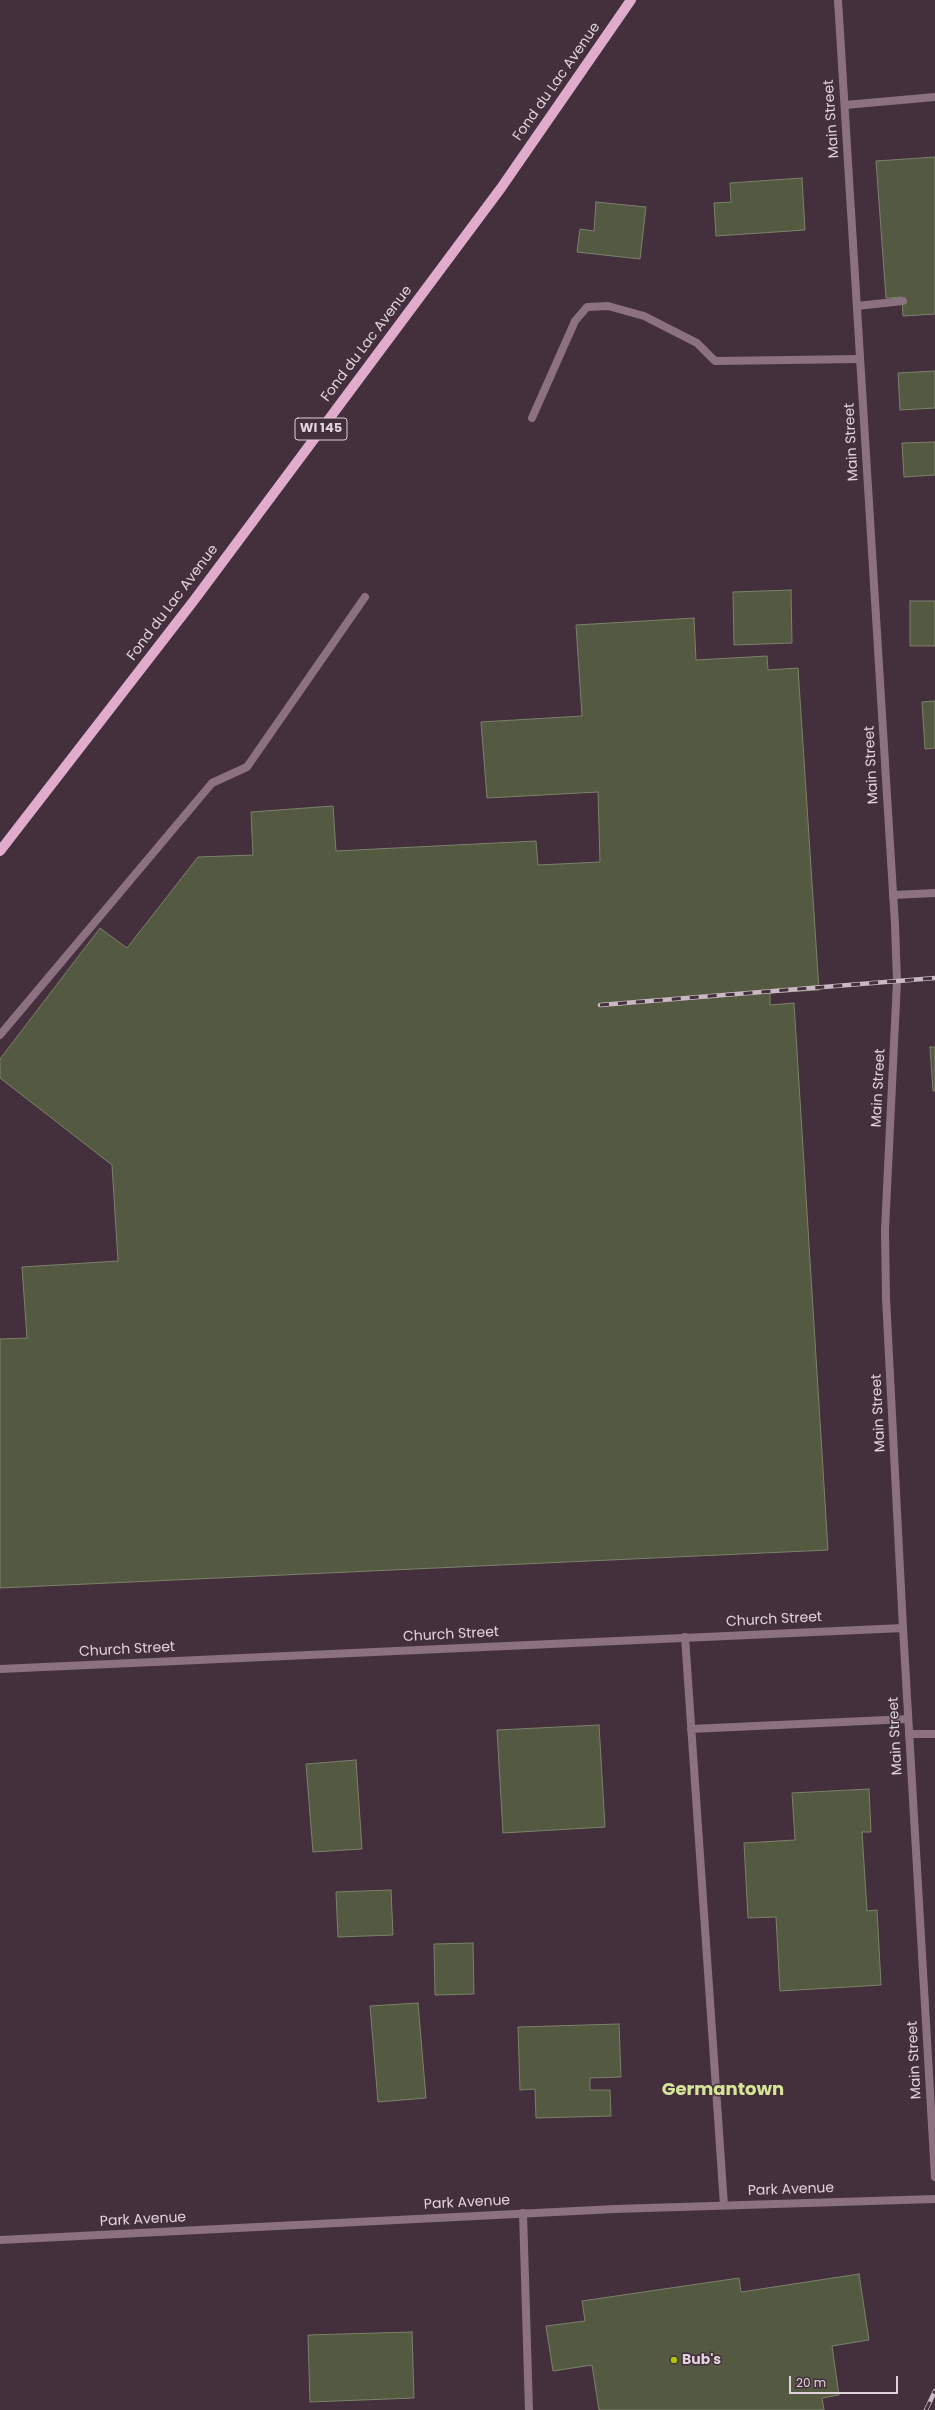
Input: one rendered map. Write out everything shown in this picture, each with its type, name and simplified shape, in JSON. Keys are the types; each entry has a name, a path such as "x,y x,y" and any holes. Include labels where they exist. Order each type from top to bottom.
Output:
{"main road":[{"name":"Fond du Lac Avenue","path":"0,851 195,599 501,188 631,0"}],"street":[{"name":"Main Street","path":"838,0 893,896 896,981 885,1230 886,1298 908,1719 935,2177"},
{"path":"845,105 935,98"},
{"path":"857,306 903,301"},
{"path":"532,418 575,321 587,306 608,306 644,316 697,343 715,361 860,359"},
{"path":"0,1035 212,784 247,767 365,597"},
{"path":"893,896 935,894"},
{"name":"Church Street","path":"0,1668 903,1628"},
{"path":"685,1637 724,2205"},
{"path":"691,1729 908,1719"},
{"path":"909,1734 935,1734"},
{"name":"Park Avenue","path":"0,2240 523,2213 935,2199"},
{"path":"523,2213 528,2410"}],"building":[{"path":"935,157 935,314 903,316 902,297 886,298 876,161"},
{"path":"802,178 805,230 716,236 714,203 731,202 730,183"},
{"path":"596,202 646,207 640,259 577,252 580,229 594,231"},
{"path":"935,371 935,408 900,410 898,373"},
{"path":"935,442 935,475 904,477 902,443"},
{"path":"791,590 792,643 734,645 733,592"},
{"path":"910,601 935,601 935,646 910,646"},
{"path":"694,618 696,660 767,656 768,670 798,668 819,990 770,993 770,1005 794,1003 828,1550 0,1588 0,1339 27,1338 22,1267 118,1261 112,1165 0,1078 0,1059 100,928 127,948 198,857 253,855 251,812 333,806 336,851 536,841 538,865 600,862 598,792 487,798 481,722 582,716 576,625"},
{"path":"935,701 935,748 925,749 922,702"},
{"path":"930,1047 935,1047 935,1091 933,1091"},
{"path":"599,1725 605,1827 503,1833 497,1730"},
{"path":"356,1760 362,1849 313,1852 306,1764"},
{"path":"869,1789 871,1832 862,1832 867,1911 877,1910 881,1985 780,1991 776,1917 748,1918 744,1843 795,1840 792,1793"},
{"path":"391,1890 393,1935 338,1937 336,1892"},
{"path":"473,1943 474,1994 435,1995 434,1944"},
{"path":"418,2003 426,2098 378,2102 370,2006"},
{"path":"619,2024 621,2077 590,2078 590,2090 610,2090 611,2116 536,2118 535,2089 520,2090 518,2027"},
{"path":"859,2274 869,2340 832,2346 839,2395 822,2398 824,2410 599,2410 592,2365 553,2371 546,2326 585,2321 582,2301 739,2278 741,2292"},
{"path":"412,2332 414,2398 310,2402 308,2335"}],"railway":[{"path":"600,1005 935,978"},
{"path":"926,2410 935,2391"}],"place":[{"name":"Bub's","path":"674,2360"}],"district":[{"name":"Germantown","path":"723,2090"}]}
